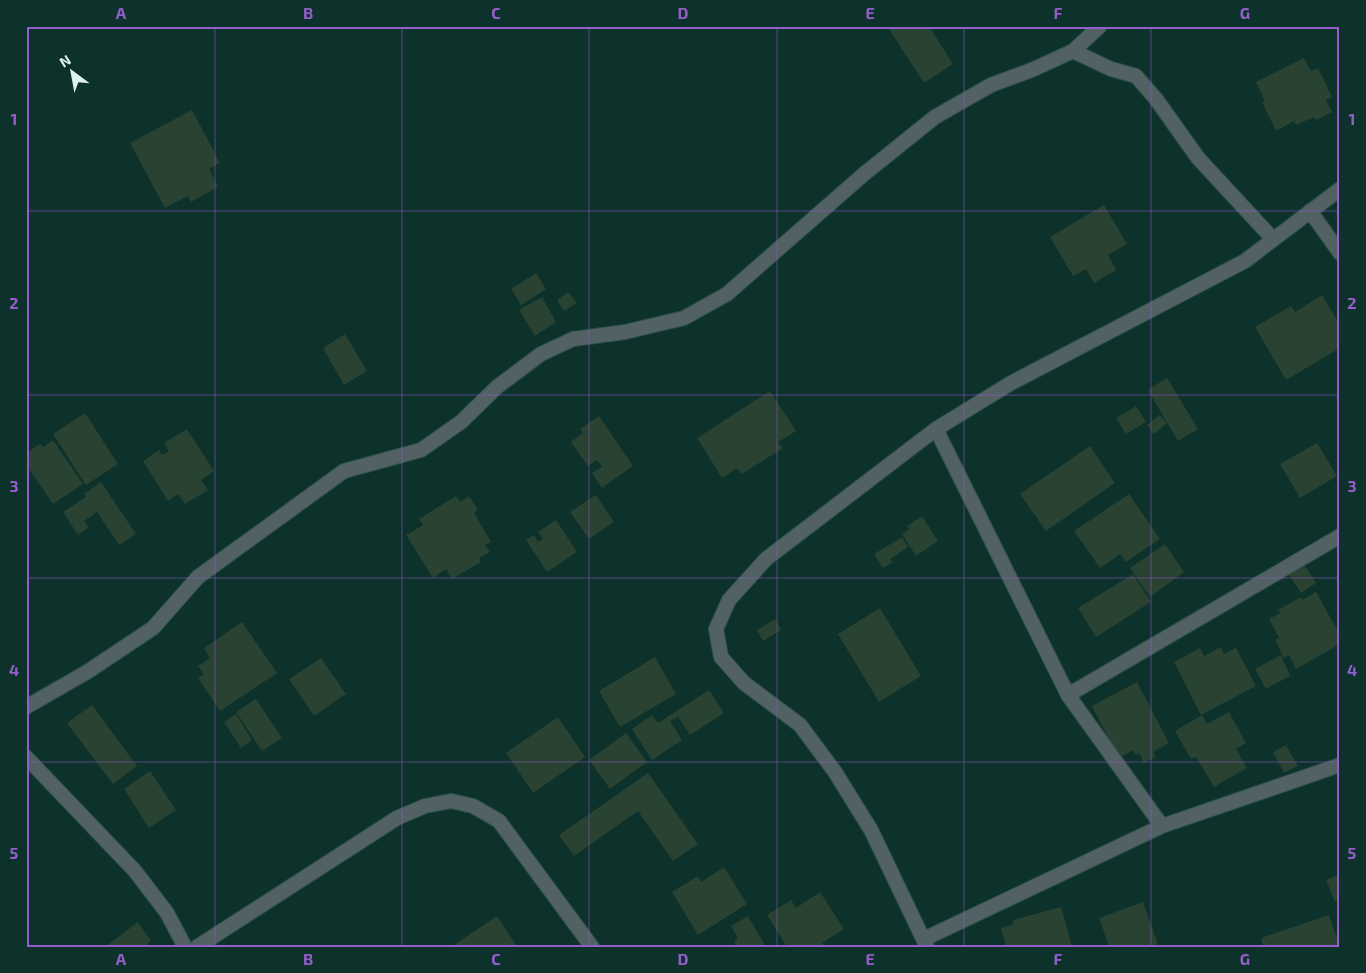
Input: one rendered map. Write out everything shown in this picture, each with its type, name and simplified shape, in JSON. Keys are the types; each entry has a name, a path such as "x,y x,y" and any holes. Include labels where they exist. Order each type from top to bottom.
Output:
{"street":[{"path":"26,707 87,672 153,628 198,577 344,472 421,450 461,422 497,387 541,354 573,339 625,332 684,318 727,294 864,174 935,117 990,85 1034,69 1072,51 1100,26"},
{"path":"1072,51 1111,69 1136,76 1156,99 1198,158 1273,239"},
{"path":"1340,189 1245,261 1012,383 936,429 766,559 729,600 716,629 721,657 744,683 800,725 835,772 871,830 926,943 1162,826 1340,764"},
{"path":"1310,211 1340,253"},
{"path":"936,429 1068,695 1162,826"},
{"path":"1068,695 1340,536"},
{"path":"26,757 135,871 167,913 185,947"},
{"path":"197,947 397,818 425,806 451,801 473,806 499,821 592,947"}],"building":[{"path":"887,26 929,26 953,64 924,83"},
{"path":"1304,58 1311,71 1318,68 1332,97 1326,100 1332,112 1316,120 1314,117 1296,125 1294,121 1276,131 1262,102 1265,101 1256,82"},
{"path":"192,110 220,163 209,169 218,187 191,202 188,196 165,208 130,143"},
{"path":"1104,205 1127,244 1108,255 1116,270 1094,283 1086,269 1073,276 1050,237"},
{"path":"536,273 546,289 521,305 511,289"},
{"path":"568,292 577,303 564,311 557,300"},
{"path":"1322,295 1340,325 1340,348 1286,380 1255,327 1291,306 1295,312"},
{"path":"542,297 556,322 535,336 519,310"},
{"path":"345,334 367,371 344,385 323,348"},
{"path":"1167,378 1198,429 1178,441 1148,390"},
{"path":"770,391 796,431 778,442 783,448 742,474 737,468 722,478 697,438"},
{"path":"1136,406 1146,422 1126,434 1116,418"},
{"path":"85,413 118,464 86,485 53,434"},
{"path":"1160,415 1167,423 1154,434 1147,425"},
{"path":"599,416 633,466 602,488 592,473 602,467 597,460 588,466 571,442 583,433 580,429"},
{"path":"187,429 214,471 201,480 208,490 185,504 178,494 168,501 143,461 159,450 162,455 169,451 164,443"},
{"path":"53,440 83,484 53,504 26,465 26,453 40,444 43,447"},
{"path":"1317,443 1337,476 1300,498 1280,464"},
{"path":"1090,446 1115,483 1046,531 1020,494"},
{"path":"101,482 136,534 119,545 97,512 84,521 89,527 78,535 63,512 86,497 84,494"},
{"path":"1129,494 1160,539 1126,562 1120,554 1100,568 1074,531"},
{"path":"596,495 614,522 589,539 570,512"},
{"path":"456,496 460,502 469,496 478,510 474,513 491,542 485,545 490,552 479,558 481,562 452,579 446,569 433,578 406,535 423,525 419,519"},
{"path":"922,516 938,541 916,556 902,534 909,529 907,526"},
{"path":"556,520 577,552 547,572 526,540 534,535 538,542 543,539 538,532"},
{"path":"902,537 908,547 890,559 893,562 883,568 874,554"},
{"path":"1165,544 1184,572 1150,597 1130,568"},
{"path":"1303,563 1316,583 1301,593 1288,573"},
{"path":"1133,574 1151,602 1096,637 1078,608"},
{"path":"1316,592 1340,635 1340,644 1296,669 1289,655 1284,658 1275,640 1279,638 1269,619 1280,613 1278,610 1301,597 1302,600"},
{"path":"880,608 921,676 879,702 838,634"},
{"path":"775,619 781,630 763,641 757,630"},
{"path":"242,622 277,673 220,711 198,678 204,675 198,666 210,658 204,648"},
{"path":"1221,647 1224,654 1236,648 1256,686 1201,715 1174,662 1200,648 1204,656"},
{"path":"1281,655 1290,676 1266,689 1255,669"},
{"path":"655,657 676,694 620,727 599,691"},
{"path":"321,658 346,694 314,716 289,679"},
{"path":"1137,682 1169,743 1153,752 1156,757 1144,763 1139,753 1136,755 1133,750 1119,758 1092,706"},
{"path":"709,690 724,713 690,735 678,717 670,721 682,740 652,760 632,729 652,715 658,723"},
{"path":"256,699 282,738 262,751 236,712"},
{"path":"92,705 137,766 113,784 67,723"},
{"path":"1229,712 1246,743 1236,749 1247,768 1214,787 1196,757 1191,759 1175,731 1202,715 1207,724"},
{"path":"236,714 252,740 241,748 224,722"},
{"path":"558,717 585,757 533,793 506,753"},
{"path":"626,733 647,762 610,789 589,760"},
{"path":"1286,745 1298,766 1284,773 1273,752"},
{"path":"150,771 176,810 149,828 124,789"},
{"path":"648,773 698,844 673,861 638,811 574,856 559,835"},
{"path":"724,867 747,904 698,935 672,892 698,876 701,882"},
{"path":"1340,874 1340,899 1335,902 1326,880"},
{"path":"820,892 844,929 822,943 825,947 787,947 767,915 791,900 796,908"},
{"path":"1143,902 1159,947 1109,947 1099,918"},
{"path":"1061,907 1072,947 1006,947 1001,928 1014,924 1013,920"},
{"path":"1329,915 1340,947 1263,947 1261,938"},
{"path":"497,916 516,945 513,947 451,947"},
{"path":"748,916 766,947 737,947 734,941 738,938 731,926"},
{"path":"138,922 151,941 144,947 105,947"}]}
